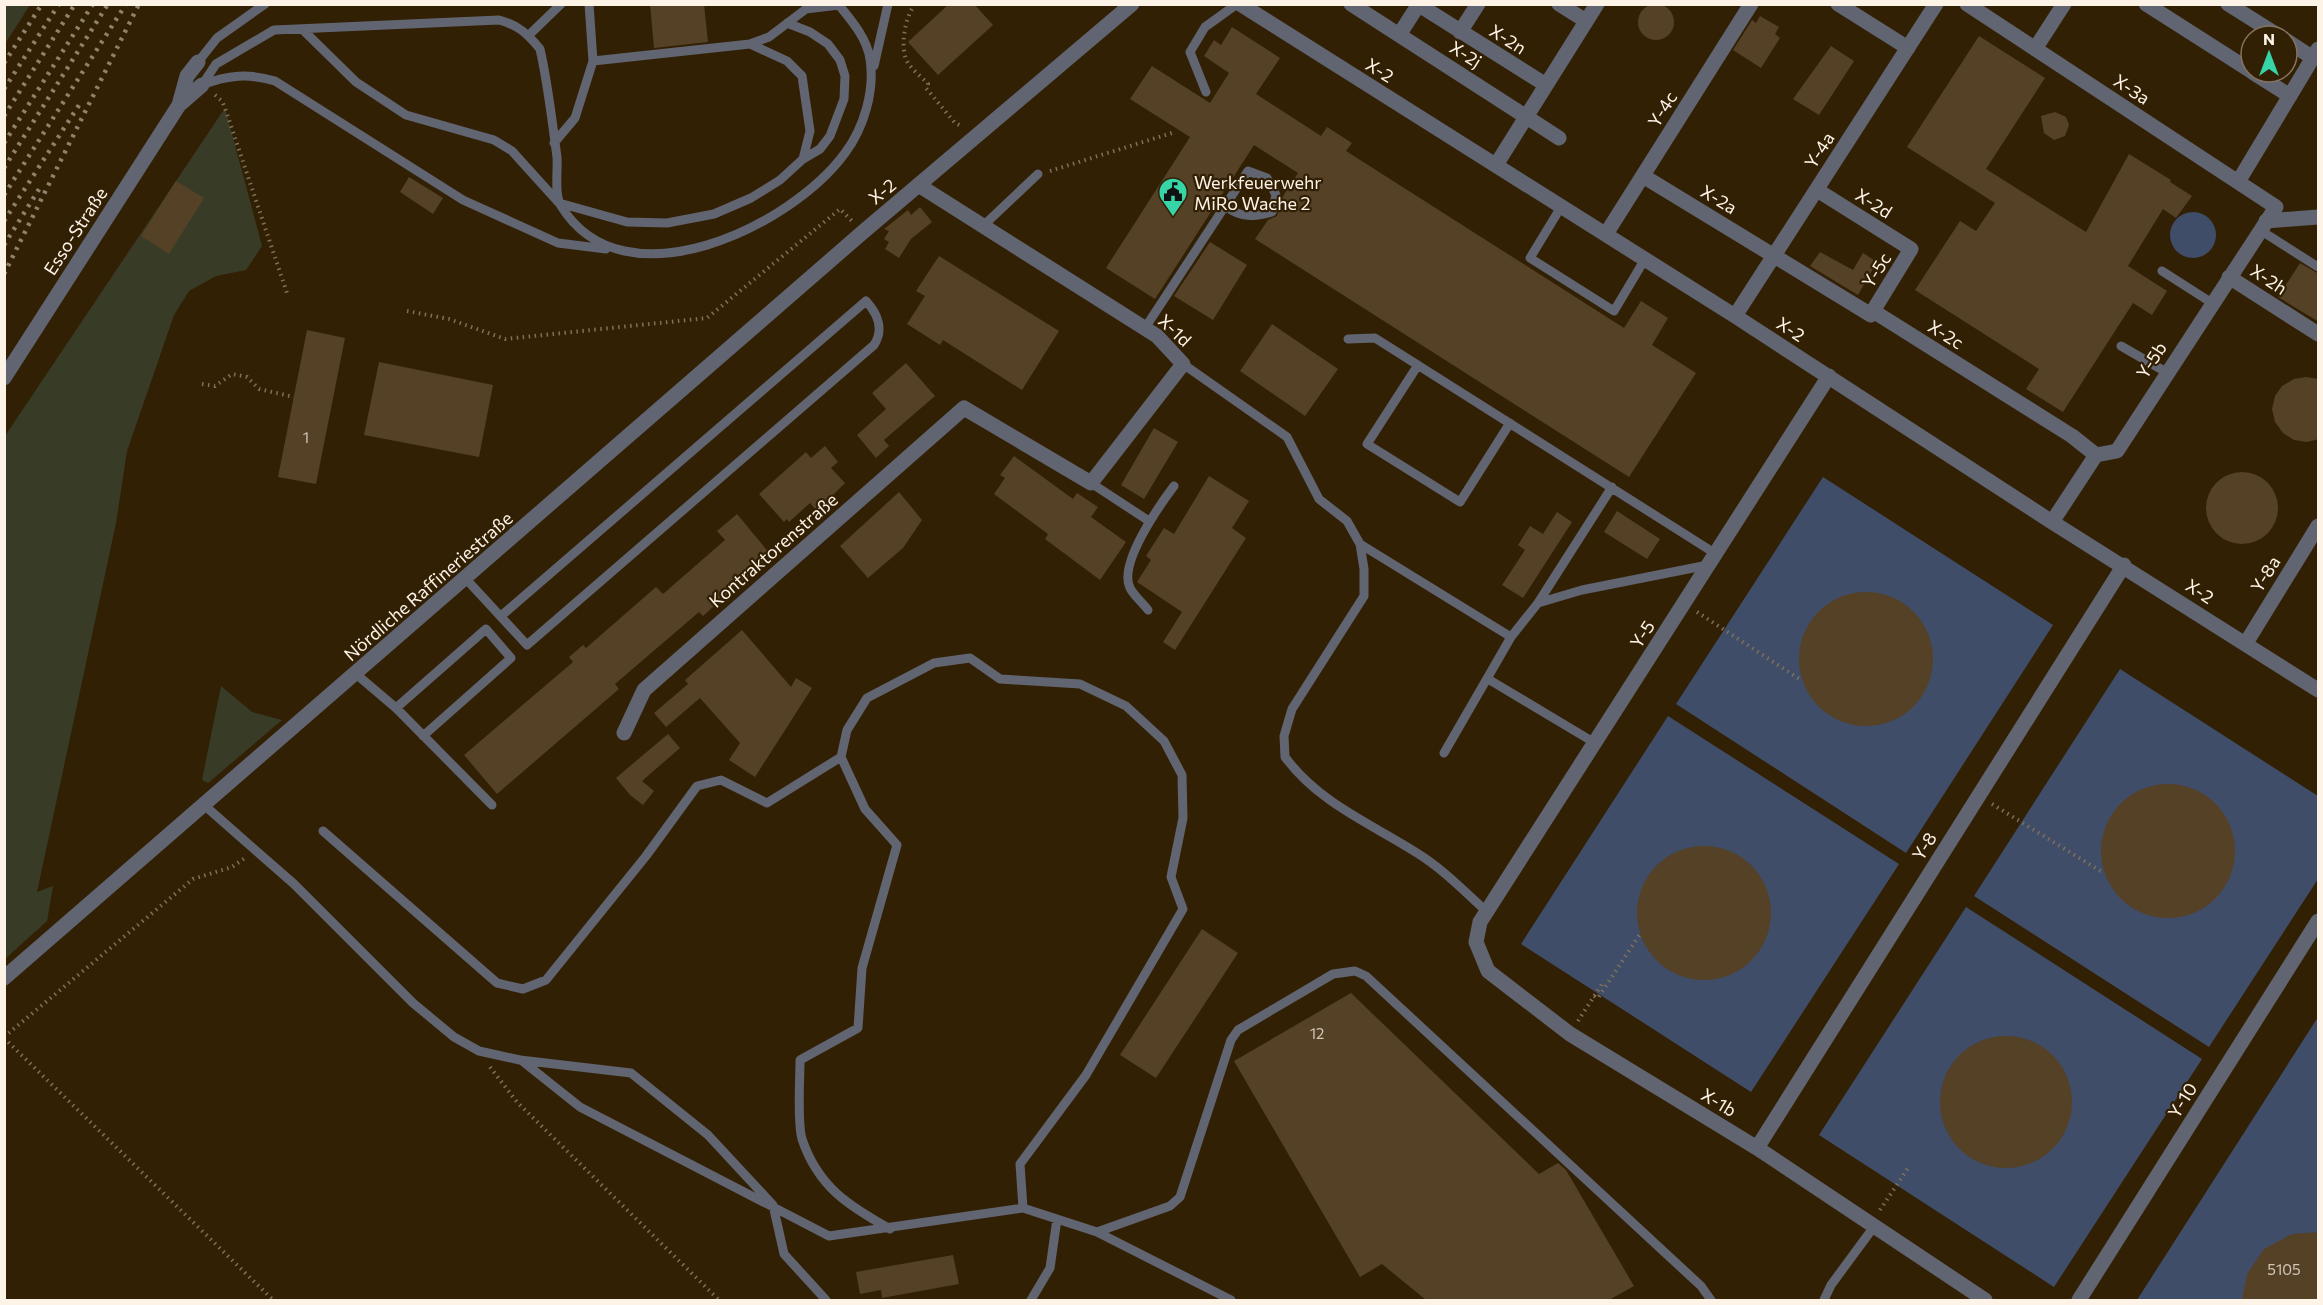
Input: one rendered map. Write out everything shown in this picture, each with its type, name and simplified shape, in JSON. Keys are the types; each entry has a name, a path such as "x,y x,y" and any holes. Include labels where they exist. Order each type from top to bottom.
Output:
{"street":[{"name":"X-2","path":"876,222 1132,4"},
{"name":"X-2","path":"1238,4 1606,234 2052,522 2319,690"},
{"name":"X-2j","path":"1351,4 1559,138"},
{"path":"1461,32 1478,4"},
{"path":"1559,4 1586,21"},
{"path":"1496,165 1597,4"},
{"name":"Y-4c","path":"1606,234 1751,4"},
{"path":"1838,4 1908,48"},
{"name":"Y-4a","path":"1735,316 1936,4"},
{"name":"X-3a","path":"1967,4 2276,207"},
{"path":"2035,49 2064,4"},
{"path":"2146,4 2239,64"},
{"path":"2228,4 2259,24"},
{"path":"1399,35 1419,5"},
{"name":"X-2n","path":"1419,5 1546,85"},
{"path":"2238,182 2316,54 2299,46"},
{"name":"Esso-Straße","path":"179,105 187,76 198,62"},
{"path":"2271,84 2290,96"},
{"name":"Esso-Straße","path":"4,378 179,105 202,85"},
{"name":"X-2a","path":"1643,176 1774,256"},
{"name":"X-1d","path":"920,186 1157,336 1183,364 1092,483"},
{"name":"X-2d","path":"1817,190 1911,249"},
{"name":"Y-5b","path":"2096,455 2117,451 2166,372 2276,207"},
{"path":"2263,226 2319,217"},
{"name":"Nördliche Raffineriestraße","path":"4,978 876,222"},
{"name":"Y-5c","path":"1873,311 1911,249"},
{"name":"X-2c","path":"1774,256 1871,315 1873,311 2072,436 2096,455"},
{"name":"X-2h","path":"2229,277 2319,334"},
{"name":"Y-5","path":"1487,912 1829,376"},
{"name":"Kontraktorenstraße","path":"624,733 644,690 964,408 1092,483"},
{"path":"2052,522 2096,455"},
{"name":"Y-8a","path":"2246,643 2319,526"},
{"name":"Y-8","path":"1758,1148 2124,566"},
{"name":"X-1b","path":"1487,912 1480,922 1476,942 1488,971 1570,1034 1758,1148 1872,1227 1985,1300"},
{"name":"Y-10","path":"2079,1300 2319,921"}],"lane":[{"path":"198,62 217,38 266,4"},
{"path":"529,35 561,4"},
{"path":"554,143 575,118 593,61 589,4"},
{"path":"202,85 235,76 255,75 275,81 463,200 558,243 656,254 704,246 753,226 784,208 835,166 847,151 864,115 888,4"},
{"path":"1206,92 1190,52 1205,27 1238,4"},
{"path":"593,61 750,44 769,37 806,9 839,5 863,39 870,57 871,80"},
{"path":"202,85 216,64 274,30 499,20 510,23 529,35 540,49 554,143 559,203"},
{"path":"559,203 627,222 667,223 714,213 751,198 780,180 803,159 820,149 830,136 844,99 845,76 840,60 828,44 810,32 788,23"},
{"path":"302,29 356,82 406,115 494,140 512,151 578,226 593,240 617,250"},
{"path":"750,44 788,61 802,76 810,131 803,159"},
{"path":"1145,328 1225,206 1248,171 1268,178 1276,195 1272,212 1252,218 1235,213 1225,206"},
{"path":"983,226 1038,174"},
{"path":"1561,207 1530,258 1614,311 1645,260"},
{"path":"2263,226 2319,267"},
{"path":"2162,271 2212,303"},
{"path":"466,579 527,645 874,345 879,337 880,329 873,308 866,301 501,616"},
{"path":"1348,339 1375,338 1612,487 1712,560"},
{"path":"2121,346 2166,372"},
{"path":"1183,364 1287,437 1319,499 1347,520 1360,544 1364,569 1364,596 1292,709 1284,736 1285,757 1316,790 1352,816 1417,853 1487,912"},
{"path":"1418,365 1368,444 1460,502 1510,423"},
{"path":"1092,483 1149,521"},
{"path":"1148,610 1130,587 1128,572 1149,521 1174,486"},
{"path":"1444,753 1511,637 1538,603 1612,487"},
{"path":"1360,544 1511,637"},
{"path":"1538,603 1582,590 1712,560"},
{"path":"396,708 486,629 512,658 423,736"},
{"path":"890,1229 848,1206 822,1180 801,1138 800,1060 858,1028 862,968 897,844 865,809 841,757 847,730 867,698 934,663 970,658 1000,679 1080,684 1126,706 1164,741 1182,775 1183,818 1171,877 1183,909 1086,1075 1020,1164 1023,1208"},
{"path":"356,674 396,708 492,805"},
{"path":"1488,679 1595,743"},
{"path":"323,831 497,983 523,989 546,980 646,856 697,786 721,780 767,803 841,757"},
{"path":"204,805 257,850 412,1003 454,1037 479,1051 520,1060 631,1073 708,1135 773,1205 784,1254 826,1300"},
{"path":"1097,1233 1170,1206 1180,1197 1231,1040 1238,1030 1333,974 1355,971 1366,976 1701,1286 1710,1300"},
{"path":"520,1060 580,1107 829,1236 1023,1208 1097,1233 1231,1300"},
{"path":"1031,1300 1050,1268 1057,1219"},
{"path":"1824,1300 1831,1285 1872,1227"}],"path":[{"path":"915,4 911,10 903,41 907,62 928,84"},
{"path":"202,85 222,101 288,296"},
{"path":"1038,174 1175,132"},
{"path":"407,311 449,319 505,339 707,318 840,209 863,232"},
{"path":"202,384 215,386 232,374 247,377 259,389 294,397"},
{"path":"1684,603 1801,680"},
{"path":"1979,796 2102,872"},
{"path":"257,850 232,867 193,879 4,1037 273,1300"},
{"path":"1594,996 1598,998 1640,934"},
{"path":"1570,1034 1602,984"},
{"path":"479,1051 517,1102 719,1300"},
{"path":"1872,1227 1908,1168"}],"green space":[{"path":"4,5 30,5 5,44"},
{"path":"225,108 262,246 246,270 216,276 189,291 174,315 127,451 116,523 37,892 53,886 47,921 5,959 5,436"},
{"path":"221,686 252,712 282,720 208,783 202,780"}],"water":[{"path":"2193,212 2209,219 2216,235 2209,251 2193,258 2177,251 2170,235 2177,219"},
{"path":"1823,477 2053,625 1906,853 1676,704"},
{"path":"2120,669 2318,796 2318,879 2209,1047 1974,896"},
{"path":"1668,716 1899,864 1751,1092 1521,944"},
{"path":"1966,907 2202,1059 2054,1287 1819,1135"},
{"path":"2318,1017 2318,1300 2137,1300"}],"building":[{"path":"650,4 704,4 708,42 654,48"},
{"path":"949,4 974,4 993,25 938,75 908,42"},
{"path":"1656,4 1669,9 1674,22 1669,35 1656,40 1643,35 1638,22 1643,9"},
{"path":"1760,16 1779,27 1775,34 1780,38 1761,68 1733,50 1752,20 1756,23"},
{"path":"1232,27 1280,58 1256,94 1321,136 1327,127 1352,143 1346,151 1624,328 1641,301 1668,318 1652,345 1696,373 1629,477 1255,239 1268,220 1277,216 1283,196 1298,173 1254,145 1155,299 1106,268 1190,137 1130,99 1152,66 1210,103 1229,73 1204,56 1214,40 1221,45"},
{"path":"1979,36 2045,78 1986,169 2086,232 2129,154 2192,196 2176,218 2163,209 2128,266 2167,291 2152,315 2133,303 2063,412 2026,389 2039,369 1915,290 1960,221 1976,231 1995,203 1907,147"},
{"path":"1831,46 1854,61 1819,115 1793,99"},
{"path":"2055,112 2066,117 2069,125 2065,136 2054,140 2044,133 2041,116"},
{"path":"409,177 443,198 433,214 400,192"},
{"path":"176,181 204,198 169,254 141,236"},
{"path":"920,207 932,222 911,239 899,258 885,249 889,242 884,239 889,231 884,229 908,210 911,215"},
{"path":"1210,242 1247,265 1213,320 1174,296"},
{"path":"1820,252 1853,270 1863,253 1877,262 1858,295 1810,266"},
{"path":"939,256 1059,331 1022,390 943,340 940,345 907,324 925,296 916,291"},
{"path":"2300,263 2319,274 2319,322 2278,297"},
{"path":"1272,324 1338,369 1305,416 1240,371"},
{"path":"307,330 345,338 316,484 278,477"},
{"path":"379,362 493,385 479,457 364,435"},
{"path":"906,363 935,396 884,440 889,446 876,458 857,435 886,409 872,393"},
{"path":"2306,377 2319,379 2319,439 2307,442 2294,440 2283,433 2275,422 2272,409 2275,396 2282,386 2294,379"},
{"path":"1154,428 1178,442 1144,499 1121,485"},
{"path":"825,446 838,462 831,468 845,483 817,511 810,503 789,522 787,519 784,522 759,494 806,452 811,458"},
{"path":"1014,456 1073,499 1077,493 1098,507 1091,517 1126,542 1100,580 1045,539 1048,534 994,494 1005,478 1000,475"},
{"path":"2242,472 2256,475 2268,482 2275,494 2278,508 2275,522 2268,534 2256,541 2242,544 2228,541 2216,534 2209,522 2206,508 2209,494 2216,482 2228,475"},
{"path":"1209,476 1249,501 1232,528 1246,538 1175,650 1163,642 1182,612 1137,582 1151,560 1146,556 1164,528 1174,534"},
{"path":"899,492 922,520 903,548 868,578 840,546"},
{"path":"1617,511 1660,539 1647,559 1604,532"},
{"path":"1557,512 1572,522 1523,598 1502,585 1525,550 1518,545 1530,526 1543,534"},
{"path":"737,514 771,555 703,616 699,612 615,684 619,689 497,794 464,755 573,662 569,657 583,645 586,648 656,587 663,594 725,540 717,531"},
{"path":"1866,592 1892,597 1914,611 1928,633 1933,659 1928,685 1914,707 1892,721 1866,726 1840,721 1818,707 1804,685 1799,659 1804,633 1818,611 1840,597"},
{"path":"742,630 791,687 796,678 812,688 755,777 729,760 740,743 700,698 666,727 654,713 688,684 685,680"},
{"path":"668,734 680,748 642,781 654,791 643,805 630,795 616,778"},
{"path":"2168,784 2194,789 2216,803 2230,825 2235,851 2230,877 2216,899 2194,913 2168,918 2142,913 2120,899 2106,877 2101,851 2106,825 2120,803 2142,789"},
{"path":"1704,846 1730,851 1752,865 1766,887 1771,913 1766,939 1752,961 1730,975 1704,980 1678,975 1656,961 1642,939 1637,913 1642,887 1656,865 1678,851"},
{"path":"1202,929 1238,953 1156,1078 1120,1055"},
{"path":"1351,993 1539,1174 1558,1163 1566,1170 1634,1286 1609,1300 1426,1300 1382,1264 1360,1277 1234,1061"},
{"path":"2006,1036 2031,1041 2052,1056 2067,1077 2072,1102 2067,1127 2052,1148 2031,1163 2006,1168 1981,1163 1960,1148 1945,1127 1940,1102 1945,1077 1960,1056 1981,1041"},
{"path":"2319,1232 2319,1300 2242,1300 2247,1274 2264,1249 2292,1234"},
{"path":"953,1255 959,1284 882,1298 881,1290 860,1294 856,1272"}],"railway":[{"path":"4,63 42,4"},
{"path":"4,89 59,4"},
{"path":"4,116 75,4"},
{"path":"4,143 93,4"},
{"path":"4,168 108,4"},
{"path":"4,195 126,4"},
{"path":"4,274 139,4"},
{"path":"4,221 81,102"},
{"path":"4,245 41,186"}],"place":[{"name":"Werkfeuerwehr MiRo Wache 2","path":"1173,218"}]}
